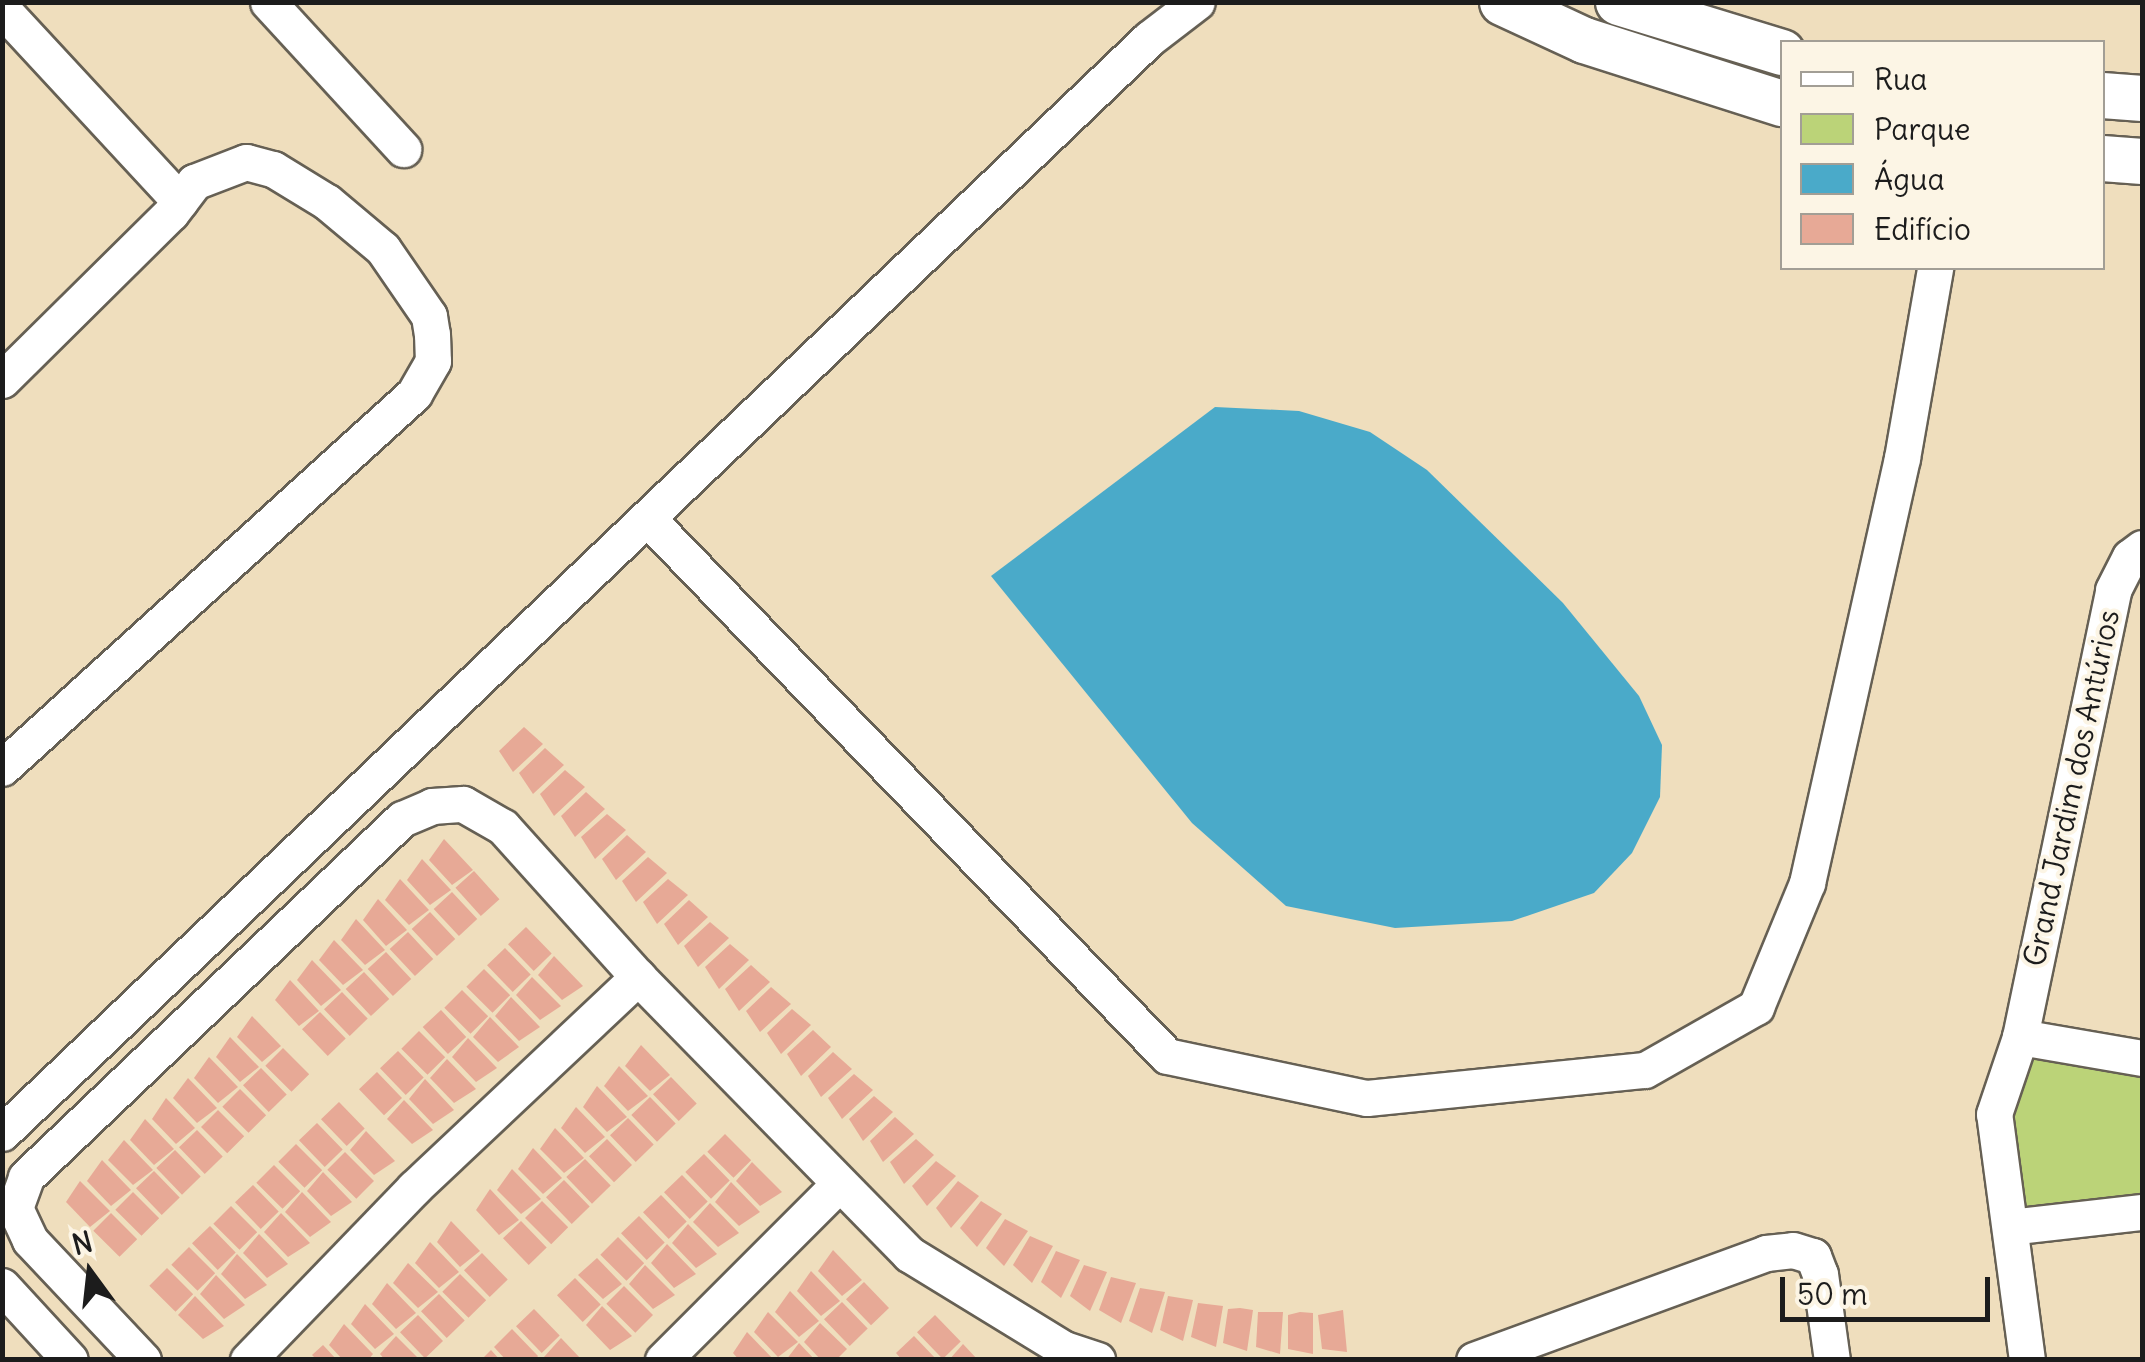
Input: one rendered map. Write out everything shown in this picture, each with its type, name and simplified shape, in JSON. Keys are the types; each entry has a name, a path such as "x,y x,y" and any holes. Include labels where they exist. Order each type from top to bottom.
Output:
{"main road":[{"path":"1502,2 1584,40 1780,102"},
{"path":"1618,2 1780,51"},
{"path":"2105,95 2142,98"},
{"path":"2105,158 2142,161"}],"street":[{"path":"268,2 403,149"},
{"path":"1150,38 1168,2"},
{"path":"2,1133 1150,38 1197,2"},
{"path":"2,9 180,201"},
{"path":"2,380 180,201 194,182 246,162 273,169 327,202 383,249 429,316 433,361 414,394 2,768"},
{"path":"647,518 1167,1056 1367,1098 1645,1070 1756,1007 1807,883 1902,458 1934,270"},
{"name":"Grand Jardim dos Antúrios","path":"2027,1360 1994,1114 2020,1037 2112,590 2142,548"},
{"path":"144,1360 30,1240 16,1194 42,1156 402,819 432,806 483,811 838,1185 909,1254 1072,1356"},
{"path":"248,1360 414,1188 638,977"},
{"path":"2020,1037 2142,1058"},
{"path":"663,1360 838,1185"},
{"path":"2010,1228 2142,1212"},
{"path":"1474,1360 1766,1254 1793,1250 1812,1256 1820,1274 1832,1360"},
{"path":"2,1286 70,1360"}],"green space":[{"path":"2037,1054 2142,1068 2142,1202 2021,1209 2004,1096"}],"water":[{"path":"1215,407 1299,411 1370,432 1427,470 1563,603 1639,696 1662,745 1660,797 1632,853 1594,893 1512,921 1395,928 1286,906 1192,823 991,576"}],"building":[{"path":"524,727 543,744 513,772 499,751"},
{"path":"545,748 564,765 533,794 519,773"},
{"path":"565,770 585,787 554,816 540,794"},
{"path":"586,792 605,809 575,837 561,816"},
{"path":"607,814 626,830 595,859 581,837"},
{"path":"627,835 646,852 616,880 602,859"},
{"path":"444,839 473,870 452,885 429,860"},
{"path":"648,857 667,873 636,902 622,881"},
{"path":"422,859 451,890 430,905 407,880"},
{"path":"474,871 499,899 481,916 455,888"},
{"path":"400,879 429,910 409,925 385,900"},
{"path":"668,879 688,895 657,924 643,902"},
{"path":"452,892 477,919 459,936 434,909"},
{"path":"378,899 407,930 386,946 363,920"},
{"path":"689,900 708,917 678,945 664,924"},
{"path":"430,912 455,939 437,956 412,929"},
{"path":"356,919 385,950 365,965 341,940"},
{"path":"710,922 729,938 698,967 684,946"},
{"path":"526,927 552,954 534,971 508,944"},
{"path":"408,932 433,959 415,976 390,949"},
{"path":"334,940 363,970 343,985 319,960"},
{"path":"730,944 749,960 719,989 705,967"},
{"path":"505,948 531,975 513,992 487,965"},
{"path":"386,952 411,979 393,996 368,969"},
{"path":"554,956 583,986 562,1000 538,975"},
{"path":"312,960 341,990 321,1006 297,980"},
{"path":"751,965 770,982 739,1011 725,989"},
{"path":"484,969 510,995 492,1013 466,987"},
{"path":"364,972 389,999 371,1016 346,989"},
{"path":"532,977 561,1006 540,1020 516,995"},
{"path":"290,980 319,1011 299,1026 275,1000"},
{"path":"771,987 791,1004 760,1032 746,1011"},
{"path":"462,990 488,1016 470,1034 444,1008"},
{"path":"342,992 368,1019 350,1036 324,1009"},
{"path":"511,997 540,1027 519,1041 495,1016"},
{"path":"792,1009 811,1025 781,1054 767,1033"},
{"path":"441,1010 466,1037 448,1054 423,1027"},
{"path":"320,1012 346,1039 328,1056 302,1029"},
{"path":"252,1016 281,1046 262,1062 237,1037"},
{"path":"490,1017 519,1047 498,1062 473,1037"},
{"path":"813,1030 831,1047 801,1076 787,1054"},
{"path":"419,1031 445,1057 427,1075 401,1049"},
{"path":"230,1037 259,1067 240,1082 216,1057"},
{"path":"468,1038 497,1068 476,1082 452,1057"},
{"path":"641,1045 670,1075 650,1091 625,1066"},
{"path":"283,1048 309,1074 291,1092 265,1066"},
{"path":"398,1051 424,1078 406,1095 380,1068"},
{"path":"833,1052 852,1069 821,1097 808,1076"},
{"path":"209,1057 238,1087 218,1103 194,1078"},
{"path":"447,1059 476,1089 454,1103 430,1078"},
{"path":"619,1066 648,1096 628,1111 604,1086"},
{"path":"261,1068 287,1095 269,1112 243,1085"},
{"path":"377,1072 402,1098 384,1115 359,1089"},
{"path":"854,1074 873,1090 842,1119 828,1098"},
{"path":"671,1077 697,1104 679,1121 653,1094"},
{"path":"188,1078 217,1108 197,1123 173,1098"},
{"path":"425,1079 454,1110 433,1124 409,1099"},
{"path":"597,1086 627,1117 607,1132 583,1107"},
{"path":"240,1089 266,1115 248,1133 222,1107"},
{"path":"874,1096 893,1112 863,1141 849,1119"},
{"path":"650,1097 676,1124 657,1142 631,1115"},
{"path":"166,1098 195,1128 176,1144 152,1119"},
{"path":"404,1100 433,1130 412,1144 387,1119"},
{"path":"339,1102 365,1129 347,1146 321,1119"},
{"path":"576,1107 605,1137 585,1153 561,1128"},
{"path":"218,1110 244,1136 227,1153 201,1127"},
{"path":"895,1117 914,1134 883,1162 870,1141"},
{"path":"628,1118 654,1145 636,1162 610,1135"},
{"path":"145,1119 174,1149 154,1165 130,1140"},
{"path":"317,1123 343,1150 325,1167 299,1140"},
{"path":"555,1128 584,1158 564,1173 540,1149"},
{"path":"197,1130 223,1157 205,1174 179,1147"},
{"path":"366,1131 395,1161 374,1175 350,1150"},
{"path":"725,1134 751,1160 733,1178 707,1152"},
{"path":"607,1139 632,1165 614,1182 589,1156"},
{"path":"916,1139 934,1155 904,1184 890,1162"},
{"path":"124,1140 153,1170 133,1185 108,1160"},
{"path":"296,1144 322,1170 304,1188 278,1162"},
{"path":"533,1148 562,1178 543,1194 518,1169"},
{"path":"175,1150 201,1177 182,1195 156,1168"},
{"path":"345,1152 374,1181 356,1199 327,1170"},
{"path":"704,1154 730,1181 711,1199 685,1172"},
{"path":"585,1159 611,1186 592,1204 566,1177"},
{"path":"102,1160 131,1190 111,1206 87,1181"},
{"path":"936,1161 956,1176 927,1206 912,1186"},
{"path":"752,1162 782,1192 760,1206 736,1181"},
{"path":"274,1165 300,1191 282,1209 256,1183"},
{"path":"512,1169 541,1199 521,1214 497,1190"},
{"path":"154,1171 180,1198 162,1215 136,1188"},
{"path":"323,1172 352,1202 331,1216 307,1191"},
{"path":"682,1175 708,1202 690,1219 664,1192"},
{"path":"564,1180 590,1207 572,1224 546,1197"},
{"path":"80,1181 110,1211 90,1227 66,1202"},
{"path":"958,1181 979,1196 951,1228 936,1208"},
{"path":"731,1182 760,1212 739,1226 715,1202"},
{"path":"253,1185 279,1212 261,1229 235,1202"},
{"path":"490,1189 519,1220 499,1235 476,1210"},
{"path":"133,1192 159,1218 141,1236 115,1210"},
{"path":"302,1192 331,1222 310,1237 285,1212"},
{"path":"661,1195 687,1222 669,1239 643,1212"},
{"path":"542,1201 568,1227 551,1244 525,1218"},
{"path":"981,1201 1002,1214 977,1247 960,1228"},
{"path":"710,1203 739,1233 718,1247 693,1222"},
{"path":"231,1206 257,1232 239,1250 213,1224"},
{"path":"111,1213 137,1239 119,1257 93,1231"},
{"path":"281,1213 310,1243 288,1257 264,1232"},
{"path":"639,1216 665,1243 647,1260 621,1233"},
{"path":"1005,1219 1028,1231 1004,1266 986,1248"},
{"path":"451,1221 480,1251 460,1267 437,1242"},
{"path":"521,1221 547,1248 529,1265 503,1238"},
{"path":"688,1224 717,1254 696,1268 672,1243"},
{"path":"210,1226 236,1253 218,1270 192,1243"},
{"path":"259,1234 288,1264 267,1278 243,1253"},
{"path":"1030,1236 1053,1246 1032,1283 1013,1265"},
{"path":"618,1237 644,1263 626,1281 600,1255"},
{"path":"430,1242 459,1272 439,1288 415,1263"},
{"path":"667,1244 696,1274 674,1288 651,1263"},
{"path":"189,1247 215,1273 197,1291 171,1265"},
{"path":"833,1250 862,1280 842,1296 818,1271"},
{"path":"1056,1251 1080,1260 1061,1298 1041,1282"},
{"path":"482,1253 508,1280 490,1297 464,1270"},
{"path":"237,1254 267,1285 245,1299 221,1274"},
{"path":"597,1258 622,1284 603,1299 578,1275"},
{"path":"408,1263 438,1292 418,1308 393,1283"},
{"path":"645,1265 675,1295 653,1309 629,1284"},
{"path":"1084,1265 1107,1272 1090,1311 1070,1296"},
{"path":"167,1268 193,1294 175,1312 149,1286"},
{"path":"811,1271 840,1301 821,1316 797,1291"},
{"path":"460,1274 486,1300 468,1318 442,1292"},
{"path":"216,1275 245,1305 224,1319 200,1294"},
{"path":"1111,1277 1136,1283 1121,1323 1099,1310"},
{"path":"575,1278 601,1305 583,1322 557,1295"},
{"path":"864,1282 889,1308 871,1325 846,1299"},
{"path":"387,1283 416,1313 396,1329 372,1304"},
{"path":"624,1286 653,1315 635,1333 606,1304"},
{"path":"1140,1288 1165,1292 1152,1333 1129,1321"},
{"path":"790,1291 819,1321 799,1337 775,1312"},
{"path":"439,1294 465,1321 447,1338 421,1311"},
{"path":"195,1296 224,1326 203,1339 178,1315"},
{"path":"1168,1296 1193,1300 1183,1341 1160,1330"},
{"path":"842,1302 868,1329 850,1346 824,1319"},
{"path":"1198,1303 1223,1306 1216,1347 1191,1337"},
{"path":"365,1304 394,1334 375,1349 351,1324"},
{"path":"602,1306 632,1336 610,1350 586,1325"},
{"path":"534,1309 560,1336 542,1353 516,1326"},
{"path":"1228,1309 1253,1310 1247,1351 1223,1343"},
{"path":"1343,1310 1347,1352 1322,1349 1318,1315"},
{"path":"768,1312 798,1342 778,1357 754,1332"},
{"path":"1258,1312 1283,1312 1280,1354 1256,1347"},
{"path":"1313,1313 1313,1354 1288,1349 1288,1315"},
{"path":"418,1315 443,1341 425,1358 400,1332"},
{"path":"935,1315 961,1342 943,1359 917,1332"},
{"path":"820,1323 847,1349 836,1360 821,1360 804,1342"},
{"path":"344,1324 373,1354 368,1360 343,1360 329,1345"},
{"path":"512,1329 538,1356 535,1360 506,1360 494,1347"},
{"path":"747,1332 774,1360 739,1360 733,1353"},
{"path":"396,1336 420,1360 385,1360 380,1354"},
{"path":"914,1336 937,1360 902,1360 896,1353"},
{"path":"561,1338 582,1360 544,1357"},
{"path":"799,1343 815,1360 786,1360"},
{"path":"963,1344 978,1360 949,1360"},
{"path":"323,1345 337,1360 317,1360 312,1355"},
{"path":"491,1350 500,1360 481,1360"}]}
